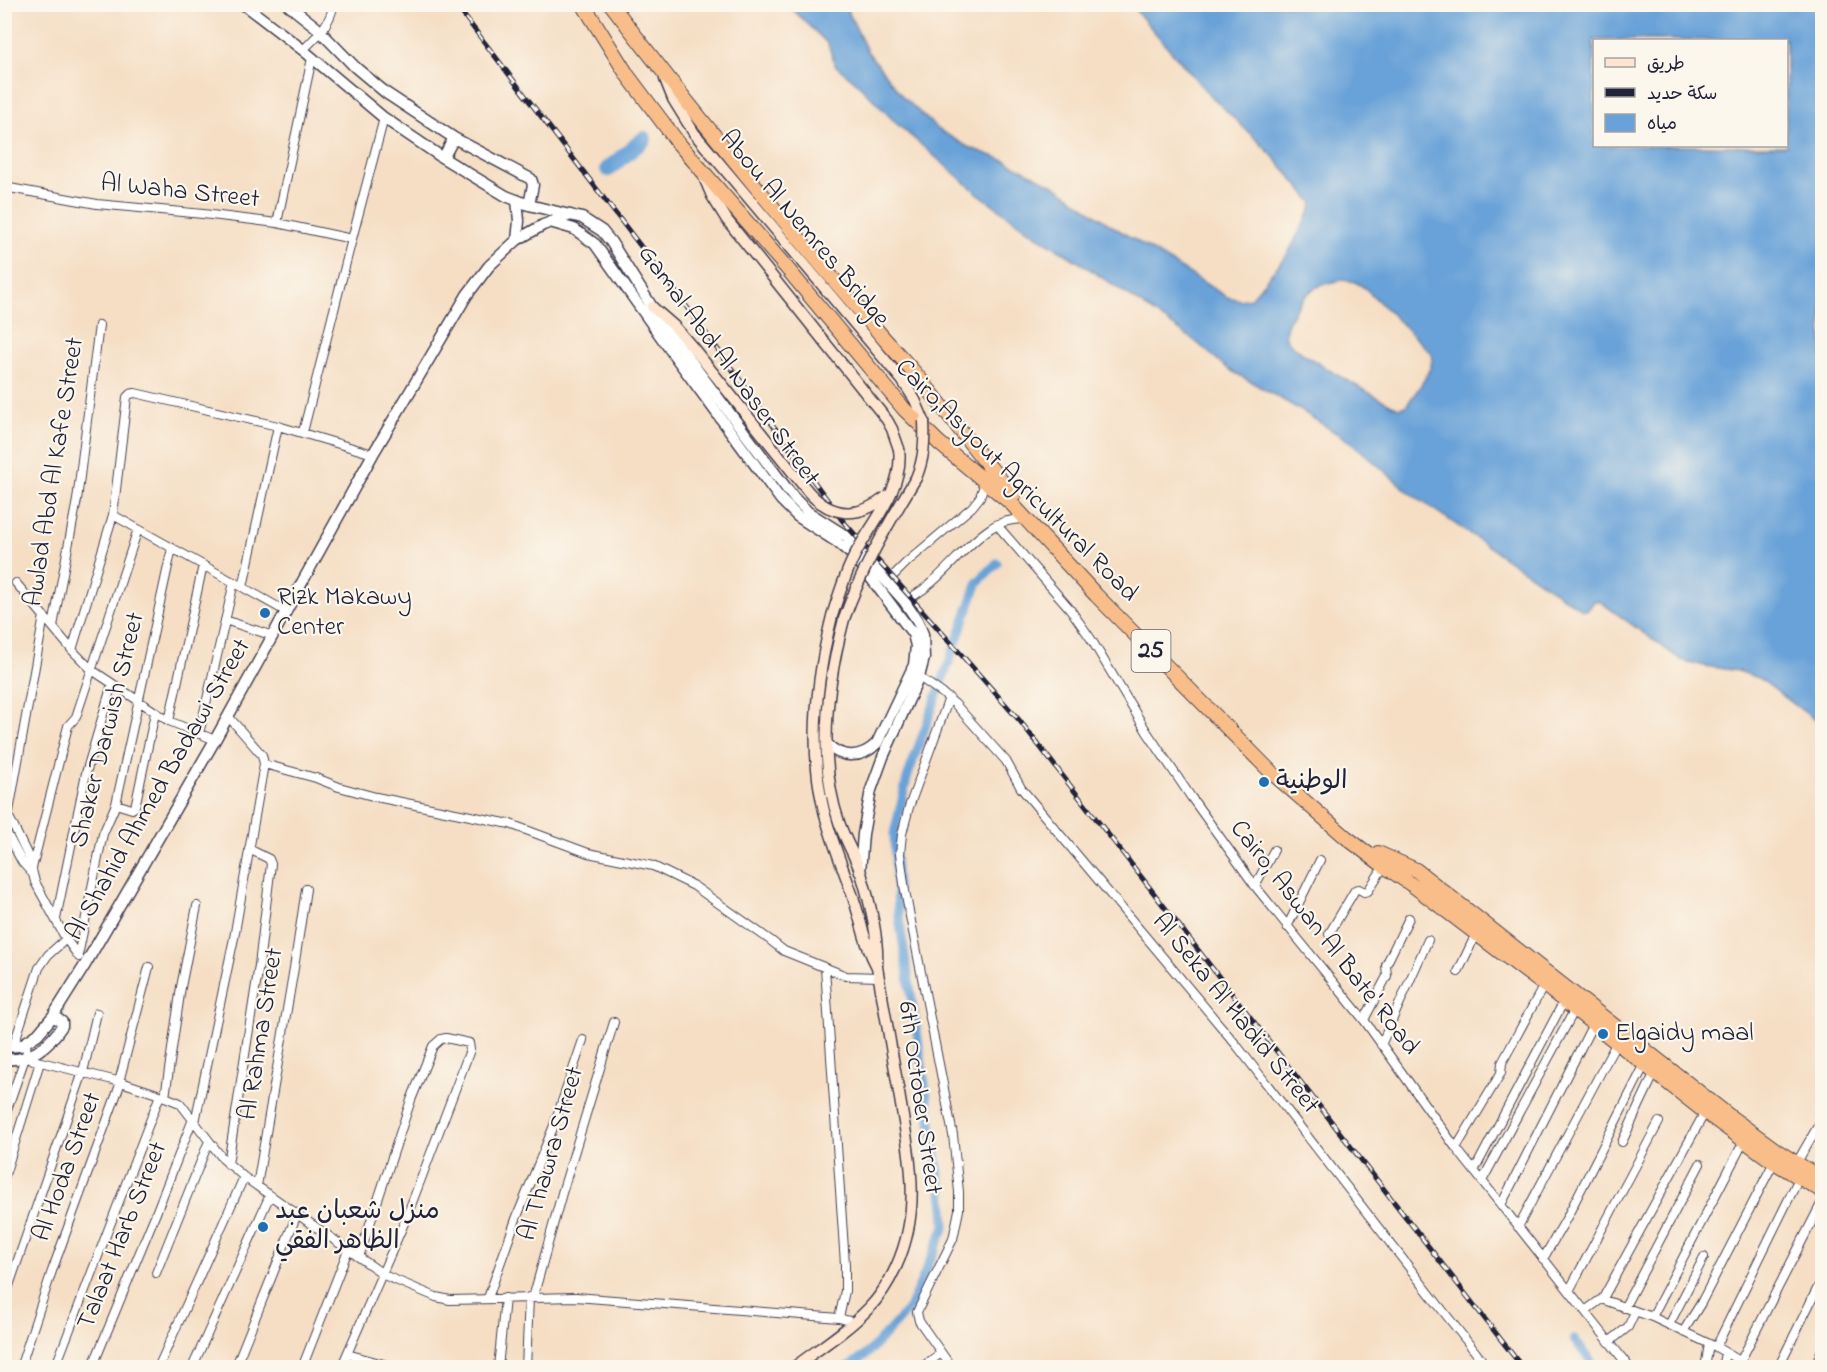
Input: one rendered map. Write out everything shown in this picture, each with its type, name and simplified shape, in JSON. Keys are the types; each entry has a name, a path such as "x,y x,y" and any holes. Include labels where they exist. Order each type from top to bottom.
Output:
{"highway":[{"name":"Cairo,Asyout Agricultural Road","path":"583,4 628,76 661,122 904,409 932,437 1002,494 1028,519 1096,595 1284,785 1384,866 1544,985 1744,1141 1774,1162 1800,1174 1822,1179"},
{"name":"Cairo,Asyout Agricultural Road","path":"611,4 662,71 868,321 919,378 1000,481 1131,620 1276,768 1325,813 1384,857 1416,870 1822,1191"}],"main road":[{"name":"Abou Al Nemres Bridge","path":"662,71 673,99 694,133 902,380 915,400 924,421 925,440 921,467 875,546 853,593 838,618 823,654 816,711 819,788 826,820 854,900 864,938 878,972"},
{"name":"Abou Al Nemres Bridge","path":"700,170 727,220 886,420 899,449 900,467 891,493 857,551 844,580 830,687 827,744 829,779 834,807 860,872 869,904 878,952 878,972"},
{"path":"652,307 674,326 694,349 806,489 823,506 844,512 868,508 891,493"},
{"name":"6th October Street","path":"793,1368 868,1308 892,1275 907,1237 913,1197 910,1156 878,972"}],"street":[{"name":"Gamal Abd Al Naser Street","path":"243,4 303,50 384,118 443,158 506,196 529,205 571,215 587,221 602,231 698,371 800,504 822,522 846,536 904,601 917,620 922,634 924,681 883,757 871,790 863,834 860,872"},
{"path":"287,4 321,32 355,67 386,93 454,138 531,179 533,185 529,205"},
{"path":"303,50 329,22 334,4"},
{"path":"277,224 312,58"},
{"path":"303,432 384,118"},
{"path":"443,158 454,138"},
{"name":"Al Waha Street","path":"4,187 54,198 98,204 277,224 352,239"},
{"path":"517,200 519,220 517,240"},
{"name":"Al Shahid Ahmed Badawi Street","path":"26,1044 53,1016 82,960 215,740 373,454 466,295 489,266 517,240 550,222 571,215"},
{"name":"Gamal Abd Al Naser Street","path":"550,222 574,229 595,244 781,500 797,516 837,542 856,558 910,628 916,646 915,665 877,743 866,752 854,756 836,752 827,744"},
{"name":"Awlad Abd Al Kafe Street","path":"53,626 77,500 99,325"},
{"path":"72,650 112,515 127,397 130,394 135,393 303,432 373,454"},
{"path":"243,587 278,426"},
{"path":"887,582 978,501 985,482"},
{"path":"112,515 287,612"},
{"path":"904,601 925,588 989,529 1007,521 1028,519"},
{"name":"Cairo, Aswan Al Bate' Road","path":"997,525 1070,609 1184,788 1255,886 1364,1020 1456,1148 1630,1368"},
{"path":"32,872 68,726 76,717 93,670 138,529"},
{"name":"Shaker Darwish Street","path":"82,960 103,834 116,804 172,548"},
{"path":"169,721 203,565"},
{"path":"199,734 234,582"},
{"path":"16,583 72,650 93,670 155,713 215,740"},
{"path":"44,616 6,813 29,858 35,882 66,939 82,960"},
{"path":"225,621 273,636"},
{"name":"Al Seka Al Hadid Street","path":"924,681 945,695 1006,761 1020,788 1238,1047 1488,1368"},
{"path":"56,919 86,773 112,684"},
{"path":"945,695 909,807 900,854 952,1135 959,1192 959,1210 953,1239 917,1312 919,1321 952,1368"},
{"path":"116,804 132,810 135,807 155,713"},
{"path":"228,716 261,755 264,764 376,797 510,824 588,853 653,866 694,886 784,951 846,976 878,972"},
{"name":"Talaat Harb Street","path":"92,1368 194,1121 234,938 264,764"},
{"path":"4,828 22,862 32,872"},
{"path":"228,1164 259,965 271,864 269,859 249,849"},
{"path":"1255,886 1274,850"},
{"path":"1287,927 1320,860"},
{"path":"1329,934 1355,890 1367,892 1384,866"},
{"name":"Al Rahma Street","path":"258,1186 306,889"},
{"path":"55,1368 162,1096 197,906"},
{"path":"1364,1020 1387,976 1386,965 1409,918"},
{"path":"1458,972 1476,934"},
{"path":"9,1047 39,968 48,955 66,939"},
{"path":"1381,1044 1428,940"},
{"name":"Al Hoda Street","path":"20,1368 52,1271 120,1082 149,967"},
{"path":"825,968 845,1264 845,1291 839,1318"},
{"path":"1456,1148 1501,1073 1502,1063 1544,985"},
{"path":"1474,1171 1570,1005"},
{"path":"1482,1181 1570,1005"},
{"path":"4,1300 83,1072 97,1013"},
{"path":"26,1058 40,1050 62,1028 62,1022 53,1016"},
{"name":"Al Thawra Street","path":"526,1368 531,1297 614,1022"},
{"path":"1501,1205 1593,1024"},
{"path":"341,1368 405,1221 470,1050 469,1043 446,1038 441,1039 434,1046 411,1100 359,1257"},
{"path":"488,1298 553,1128 583,1040"},
{"path":"1518,1227 1617,1042"},
{"path":"4,1118 26,1058 26,1044 9,1047"},
{"path":"4,1059 26,1058 83,1072 180,1103 228,1164 244,1177 391,1278 441,1298 450,1300 576,1297 839,1318 853,1322"},
{"path":"4,1178 40,1062"},
{"path":"1622,1143 1650,1068"},
{"path":"1543,1258 1650,1068"},
{"path":"1585,1311 1602,1300 1705,1112"},
{"path":"1705,1368 1712,1346 1800,1174 1822,1119"},
{"path":"1569,1291 1659,1122"},
{"path":"156,1273 209,1141"},
{"path":"1652,1317 1744,1141"},
{"path":"1683,1332 1701,1303 1774,1162"},
{"path":"1624,1308 1700,1164"},
{"path":"1740,1362 1822,1201 1800,1174"},
{"path":"158,1368 244,1177"},
{"path":"192,1368 270,1195"},
{"path":"235,1368 297,1214"},
{"path":"302,1368 348,1250"},
{"path":"1669,1325 1704,1257"},
{"path":"1778,1368 1822,1279"},
{"path":"498,1368 505,1298"},
{"path":"1602,1300 1652,1317 1750,1367"},
{"path":"1609,1342 1628,1327 1635,1312"},
{"path":"1814,1368 1822,1350"},
{"path":"927,1366 940,1353"},
{"path":"1722,1368 1725,1353"},
{"path":"347,1354 398,1368"}],"water":[{"path":"788,5 845,5 867,51 903,97 939,130 968,147 1006,161 1057,187 1109,224 1227,297 1240,300 1251,298 1287,255 1313,203 1270,153 1205,90 1131,5 1822,5 1822,722 1814,719 1759,678 1738,671 1681,660 1599,601 1594,601 1588,610 1582,610 1411,494 1352,443 1297,408 1228,369 1195,341 1029,231 976,192 897,124 857,83 835,65 828,44","holes":["1343,280 1355,282 1365,288 1432,354 1427,374 1406,406 1399,408 1392,405 1319,364 1287,340 1285,332 1287,324 1309,292 1326,283"]}],"waterway":[{"path":"608,169 644,139"},
{"path":"847,1368 868,1353 909,1309 945,1226 944,1206 898,911 894,834 907,778 978,582 997,563"},
{"path":"1574,1339 1596,1368"}],"railway":[{"path":"455,4 678,295 842,520 1020,721 1523,1368"}],"place":[{"name":"Rizk Makawy Center","path":"265,613"},
{"name":"الوطنية","path":"1264,782"},
{"name":"Elgaidy maal","path":"1603,1034"},
{"name":"منزل شعبان عبد الظاهر الفقي","path":"263,1227"}]}
